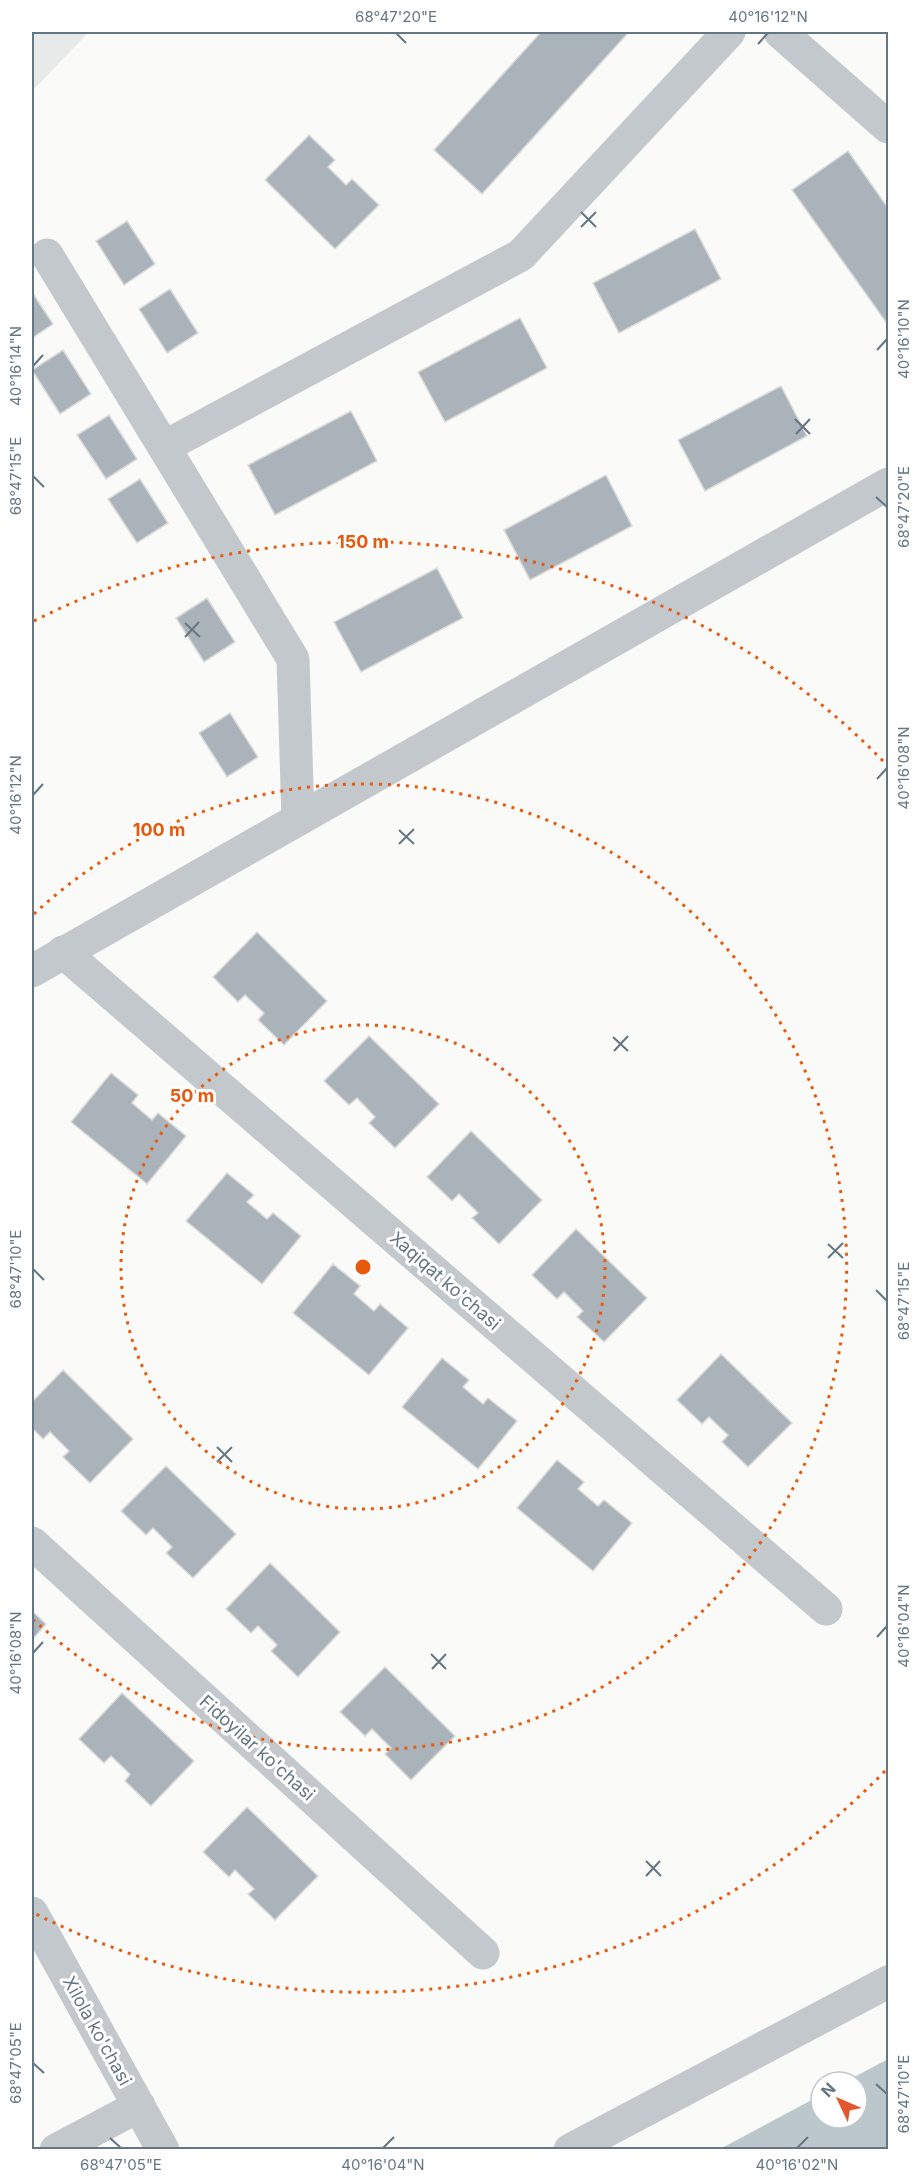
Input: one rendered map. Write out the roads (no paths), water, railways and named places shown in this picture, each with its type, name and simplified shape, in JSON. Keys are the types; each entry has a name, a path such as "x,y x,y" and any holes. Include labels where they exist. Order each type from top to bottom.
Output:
{"street":[{"path":"164,447 521,255 729,32"},
{"path":"780,32 888,127"},
{"path":"47,255 292,659 298,819"},
{"path":"32,970 888,484"},
{"name":"Xaqiqat ko'chasi","path":"63,952 826,1610"},
{"name":"Fidoyilar ko'chasi","path":"32,1543 483,1953"},
{"name":"Xilola ko'chasi","path":"32,1913 163,2150"},
{"path":"570,2150 888,1982"},
{"path":"56,2150 139,2106"}]}
